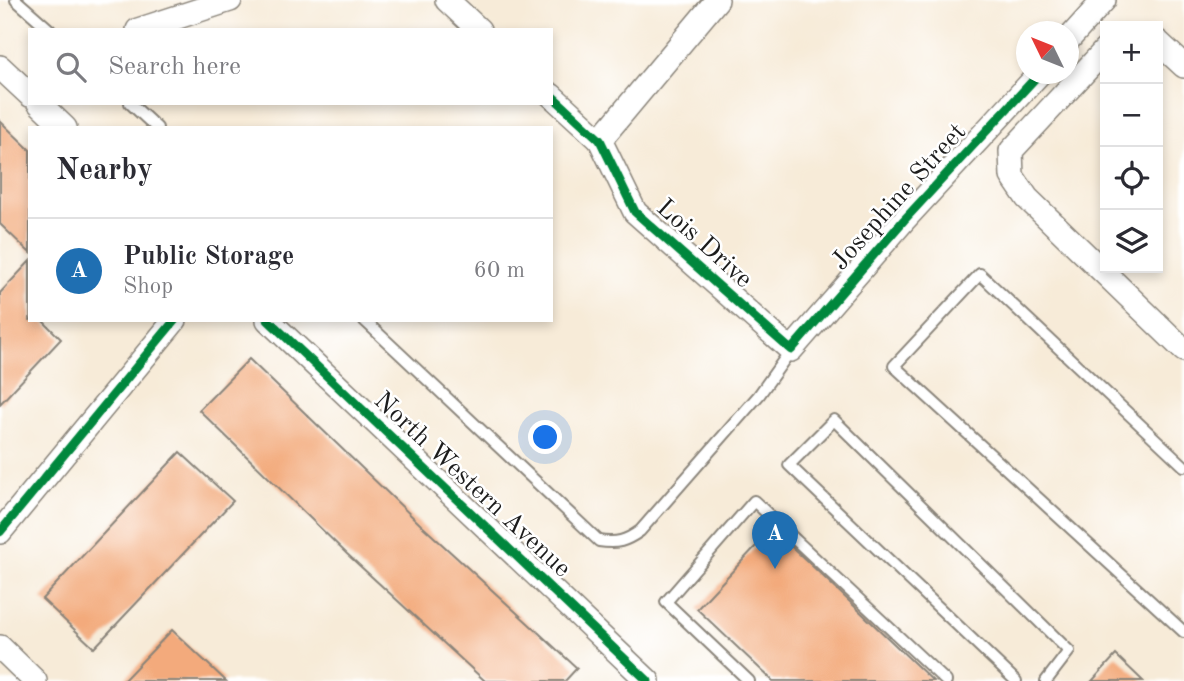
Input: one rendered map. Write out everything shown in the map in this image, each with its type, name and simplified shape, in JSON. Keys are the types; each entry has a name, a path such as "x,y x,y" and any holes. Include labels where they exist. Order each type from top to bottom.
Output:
{"street":[{"path":"144,28 230,0"},
{"path":"447,0 478,28"},
{"path":"600,140 717,0"},
{"path":"1079,29 1104,0"},
{"path":"1163,47 1184,66"},
{"path":"1100,55 1011,151 1012,176 1027,198 1184,350"},
{"path":"0,66 28,93"},
{"name":"Josephine Street","path":"791,350 904,220 1030,84"},
{"name":"Lois Drive","path":"553,97 600,140 635,212 791,350"},
{"path":"41,105 63,126"},
{"path":"0,532 173,322"},
{"name":"North Western Avenue","path":"270,322 648,681"},
{"path":"0,647 36,681"}],"lane":[{"path":"16,0 48,28"},
{"path":"132,105 155,126"},
{"path":"1184,466 980,274 894,366 1184,632"},
{"path":"366,322 599,541 615,544 629,539 640,530 759,395 791,350"},
{"path":"1016,681 789,465 834,420 1069,651 1046,681"},
{"path":"749,681 666,602 754,501 946,681"}],"building":[{"path":"0,121 28,148 28,251 0,224"},
{"path":"28,263 28,322 44,322 61,339 0,404 0,293"},
{"path":"249,359 421,525 577,668 565,681 485,681 347,554 199,410"},
{"path":"180,452 233,501 94,648 42,599"},
{"path":"772,529 933,681 773,681 697,609"},
{"path":"172,630 226,681 123,681"},
{"path":"1116,655 1143,681 1092,681"}],"cycle path":[{"path":"553,97 600,140 635,212 791,350 904,220 1030,84"},
{"path":"0,532 173,322"},
{"path":"270,322 648,681"}],"place":[{"name":"Public Storage","path":"775,569"}]}
